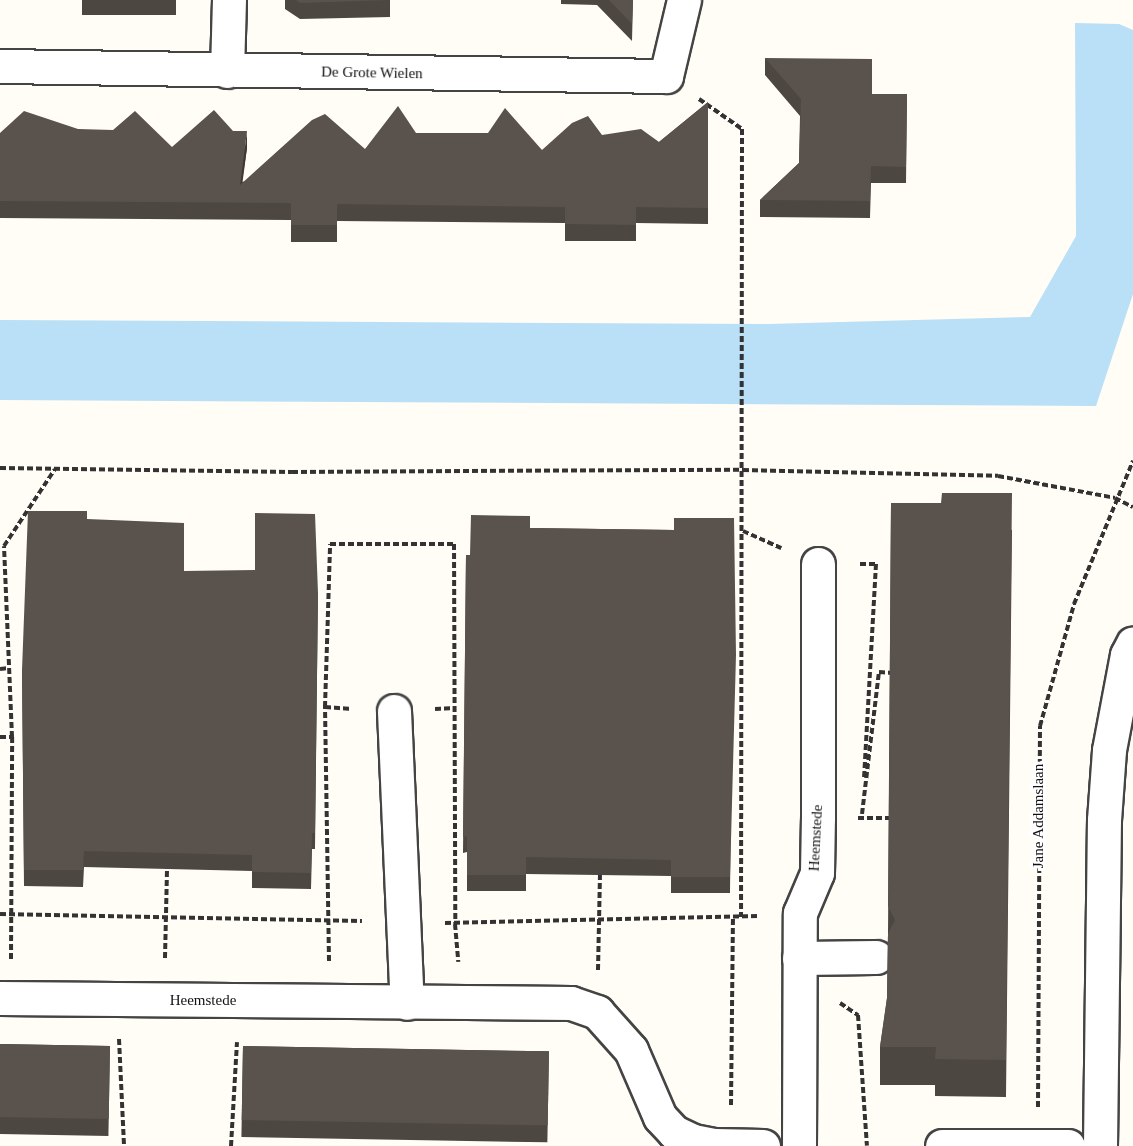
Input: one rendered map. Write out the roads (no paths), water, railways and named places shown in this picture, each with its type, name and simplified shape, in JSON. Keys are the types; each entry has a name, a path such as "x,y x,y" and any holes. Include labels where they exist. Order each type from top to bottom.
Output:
{"street":[{"path":"227,71 229,0"},
{"name":"De Grote Wielen","path":"0,66 666,76 684,0"},
{"name":"Heemstede","path":"799,1146 800,914 817,873 818,564"},
{"path":"1100,1146 1104,820 1109,750 1133,637"},
{"path":"394,711 407,1003"},
{"path":"799,967 876,957"},
{"name":"Heemstede","path":"4,998 571,1003 597,1012 630,1050 660,1117 674,1132 693,1141 763,1146"},
{"path":"942,1146 1053,1145"}],"water":[{"path":"1075,23 1119,24 1133,30 1133,294 1096,406 0,400 0,320 768,324 1030,317 1076,236"}]}
